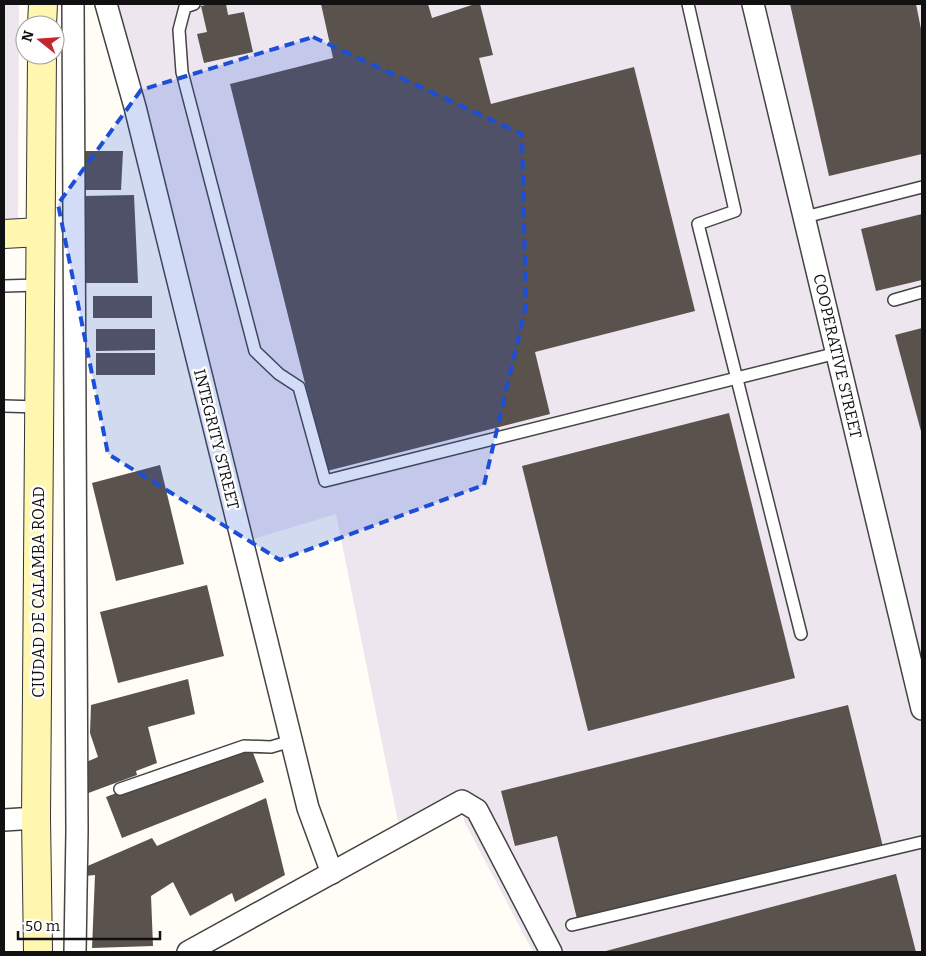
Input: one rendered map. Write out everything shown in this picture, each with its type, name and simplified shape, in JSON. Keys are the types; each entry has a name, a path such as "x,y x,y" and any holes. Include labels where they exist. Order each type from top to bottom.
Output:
{"main road":[{"name":"CIUDAD DE CALAMBA ROAD","path":"38,952 36,818 42,65"},
{"path":"4,234 40,232"}],"street":[{"path":"72,4 77,831 75,952"},
{"name":"INTEGRITY STREET","path":"106,4 135,107 308,808 332,873"},
{"name":"COOPERATIVE STREET","path":"753,4 922,709"},
{"path":"188,952 462,801 477,810 551,952"},
{"path":"4,820 36,818"}],"lane":[{"path":"194,4 185,7 179,30 182,72 255,351 279,374 299,387 325,481 837,353"},
{"path":"688,4 735,211 698,224 801,634"},
{"path":"805,217 922,187"},
{"path":"4,286 40,285"},
{"path":"894,300 922,292"},
{"path":"4,406 39,407"},
{"path":"120,788 244,746 271,747 291,740"},
{"path":"572,925 922,842"}],"highlighted area":[{"path":"313,37 522,134 526,306 484,485 280,560 108,454 58,204 141,90"}],"shaded area":[{"path":"4,4 19,4 19,15 15,15 15,65 19,65 18,220 4,221"},
{"path":"115,4 922,4 922,952 533,952 464,821 464,795 398,822 336,514 250,540"}],"building":[{"path":"226,4 228,15 244,12 253,52 204,63 197,34 207,32 201,6"},
{"path":"321,4 428,4 432,18 480,4 493,55 479,58 491,104 634,67 695,311 535,352 550,414 327,471 230,84 333,58"},
{"path":"790,4 916,4 922,34 922,154 829,176"},
{"path":"82,151 123,151 121,190 82,190"},
{"path":"134,195 138,283 83,283 83,196"},
{"path":"922,214 922,280 876,291 861,229"},
{"path":"93,296 152,296 152,318 93,318"},
{"path":"922,328 922,435 895,335"},
{"path":"96,329 155,329 155,350 96,351"},
{"path":"96,353 155,353 155,375 96,375"},
{"path":"729,413 795,678 588,731 522,466"},
{"path":"160,465 184,564 116,581 92,483"},
{"path":"207,585 224,656 118,683 100,612"},
{"path":"188,679 195,714 148,727 157,763 136,771 137,775 83,795 84,763 98,757 90,733 91,705"},
{"path":"848,705 883,847 578,923 557,836 515,846 501,791"},
{"path":"249,742 264,782 122,838 106,797"},
{"path":"266,798 285,875 235,902 232,893 190,916 173,882 151,896 153,946 92,948 95,875 85,876 83,868 152,838 157,846"},
{"path":"896,874 916,952 602,952"}]}
